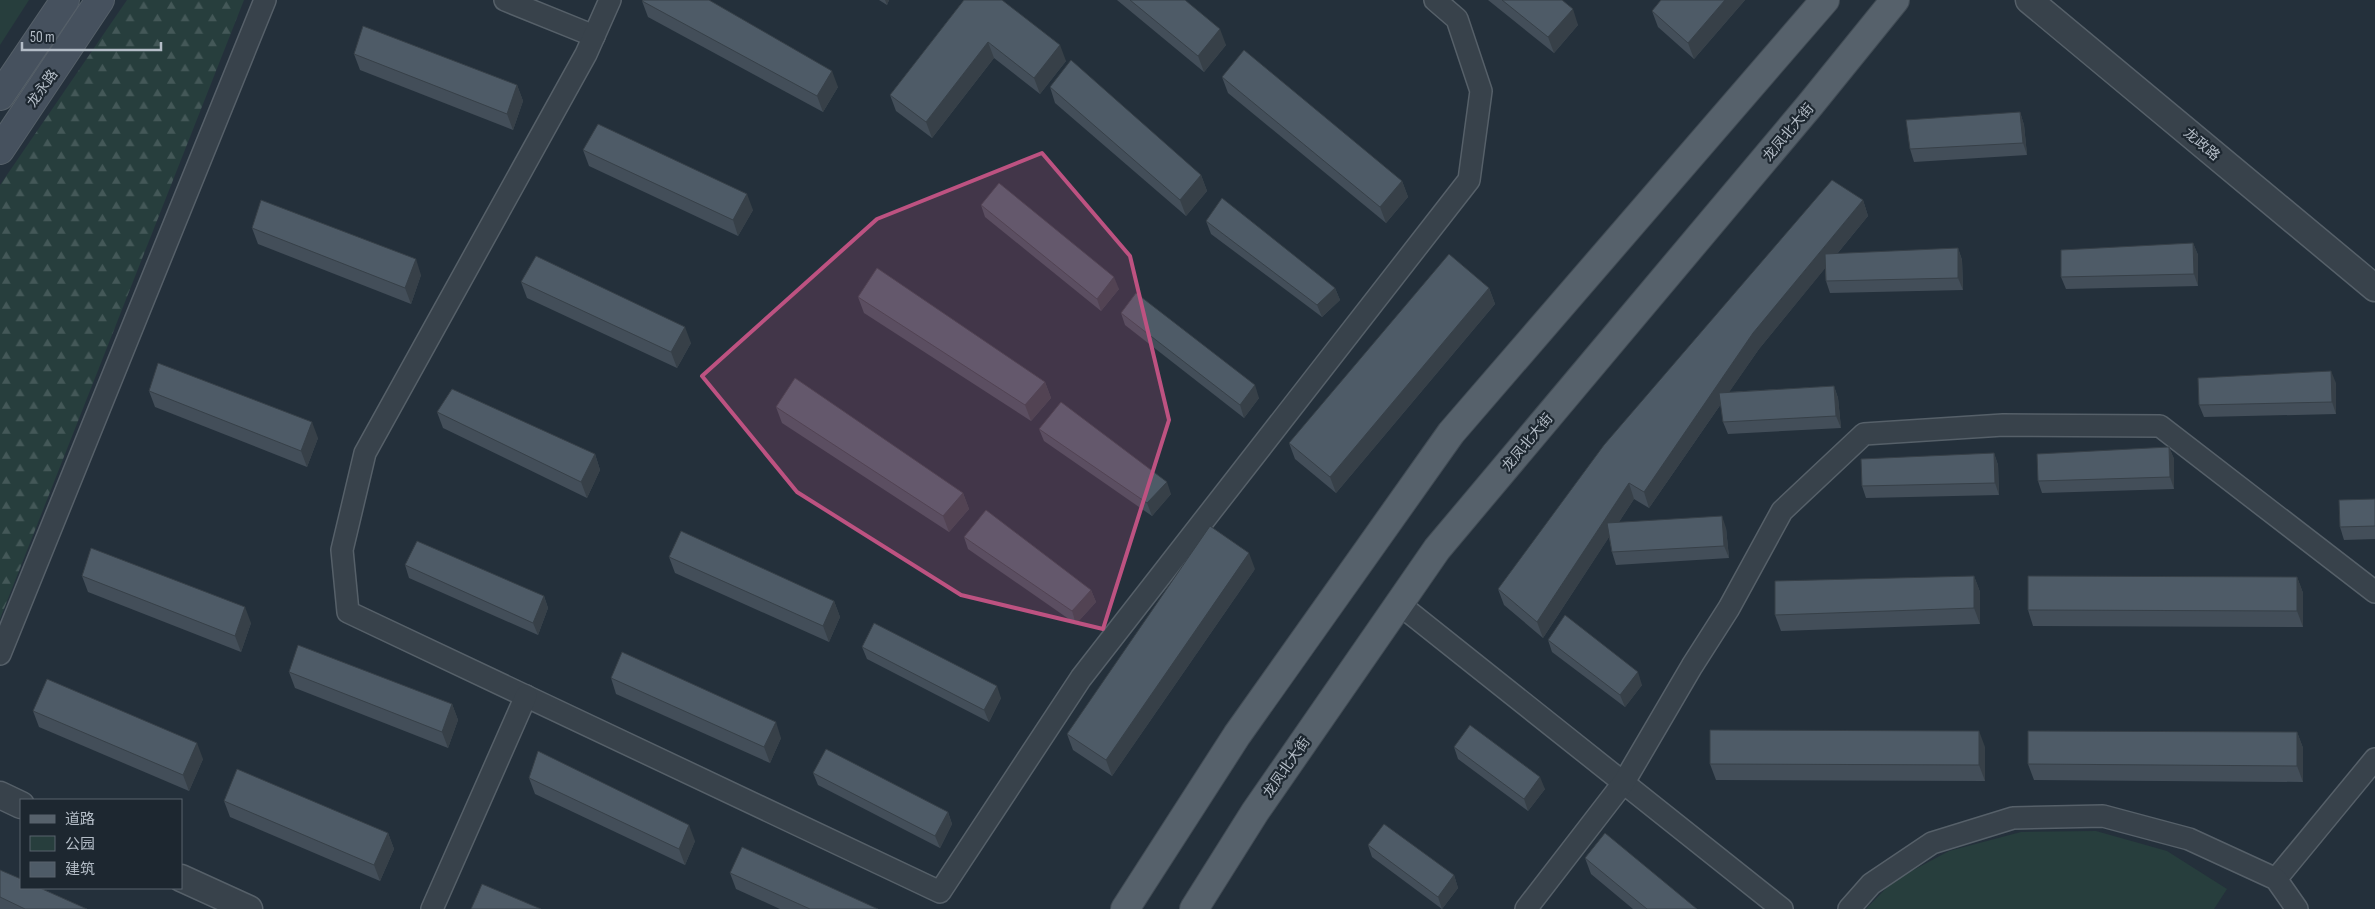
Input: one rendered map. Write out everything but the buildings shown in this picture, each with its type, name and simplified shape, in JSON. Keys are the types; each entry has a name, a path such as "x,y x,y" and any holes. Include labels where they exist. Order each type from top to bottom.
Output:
{"main road":[{"path":"0,96 66,0"},
{"name":"龙永路","path":"0,150 100,0"},
{"path":"1125,909 1237,735 1451,433 1825,0"},
{"name":"龙凤北大街","path":"1194,909 1255,812 1437,549 1810,105 1895,0"}],"street":[{"path":"0,654 265,0"},
{"path":"506,0 594,36"},
{"path":"610,0 586,54 365,453 342,550 348,612 940,892 1081,678 1469,180 1481,91 1457,19 1435,0"},
{"name":"龙政路","path":"2029,0 2375,288"},
{"path":"1526,909 1624,782 1692,666 1729,608 1782,511 1864,434 2004,425 2160,426 2375,592"},
{"path":"1399,604 1782,909"},
{"path":"432,909 526,696"},
{"path":"2276,879 2375,759"},
{"path":"0,795 20,805"},
{"path":"1849,909 1871,884 1932,843 2012,818 2103,816 2189,839 2276,879 2297,909"},
{"path":"182,878 249,909"}],"highlighted area":[{"path":"1042,153 1130,256 1169,420 1103,629 961,595 797,492 702,376 877,219"}],"green space":[{"path":"0,0 29,0 0,45"},
{"path":"127,0 244,0 0,619 0,185"},
{"path":"2096,831 2167,851 2227,889 2214,909 1866,909 1893,881 1949,851 2021,832"}]}
